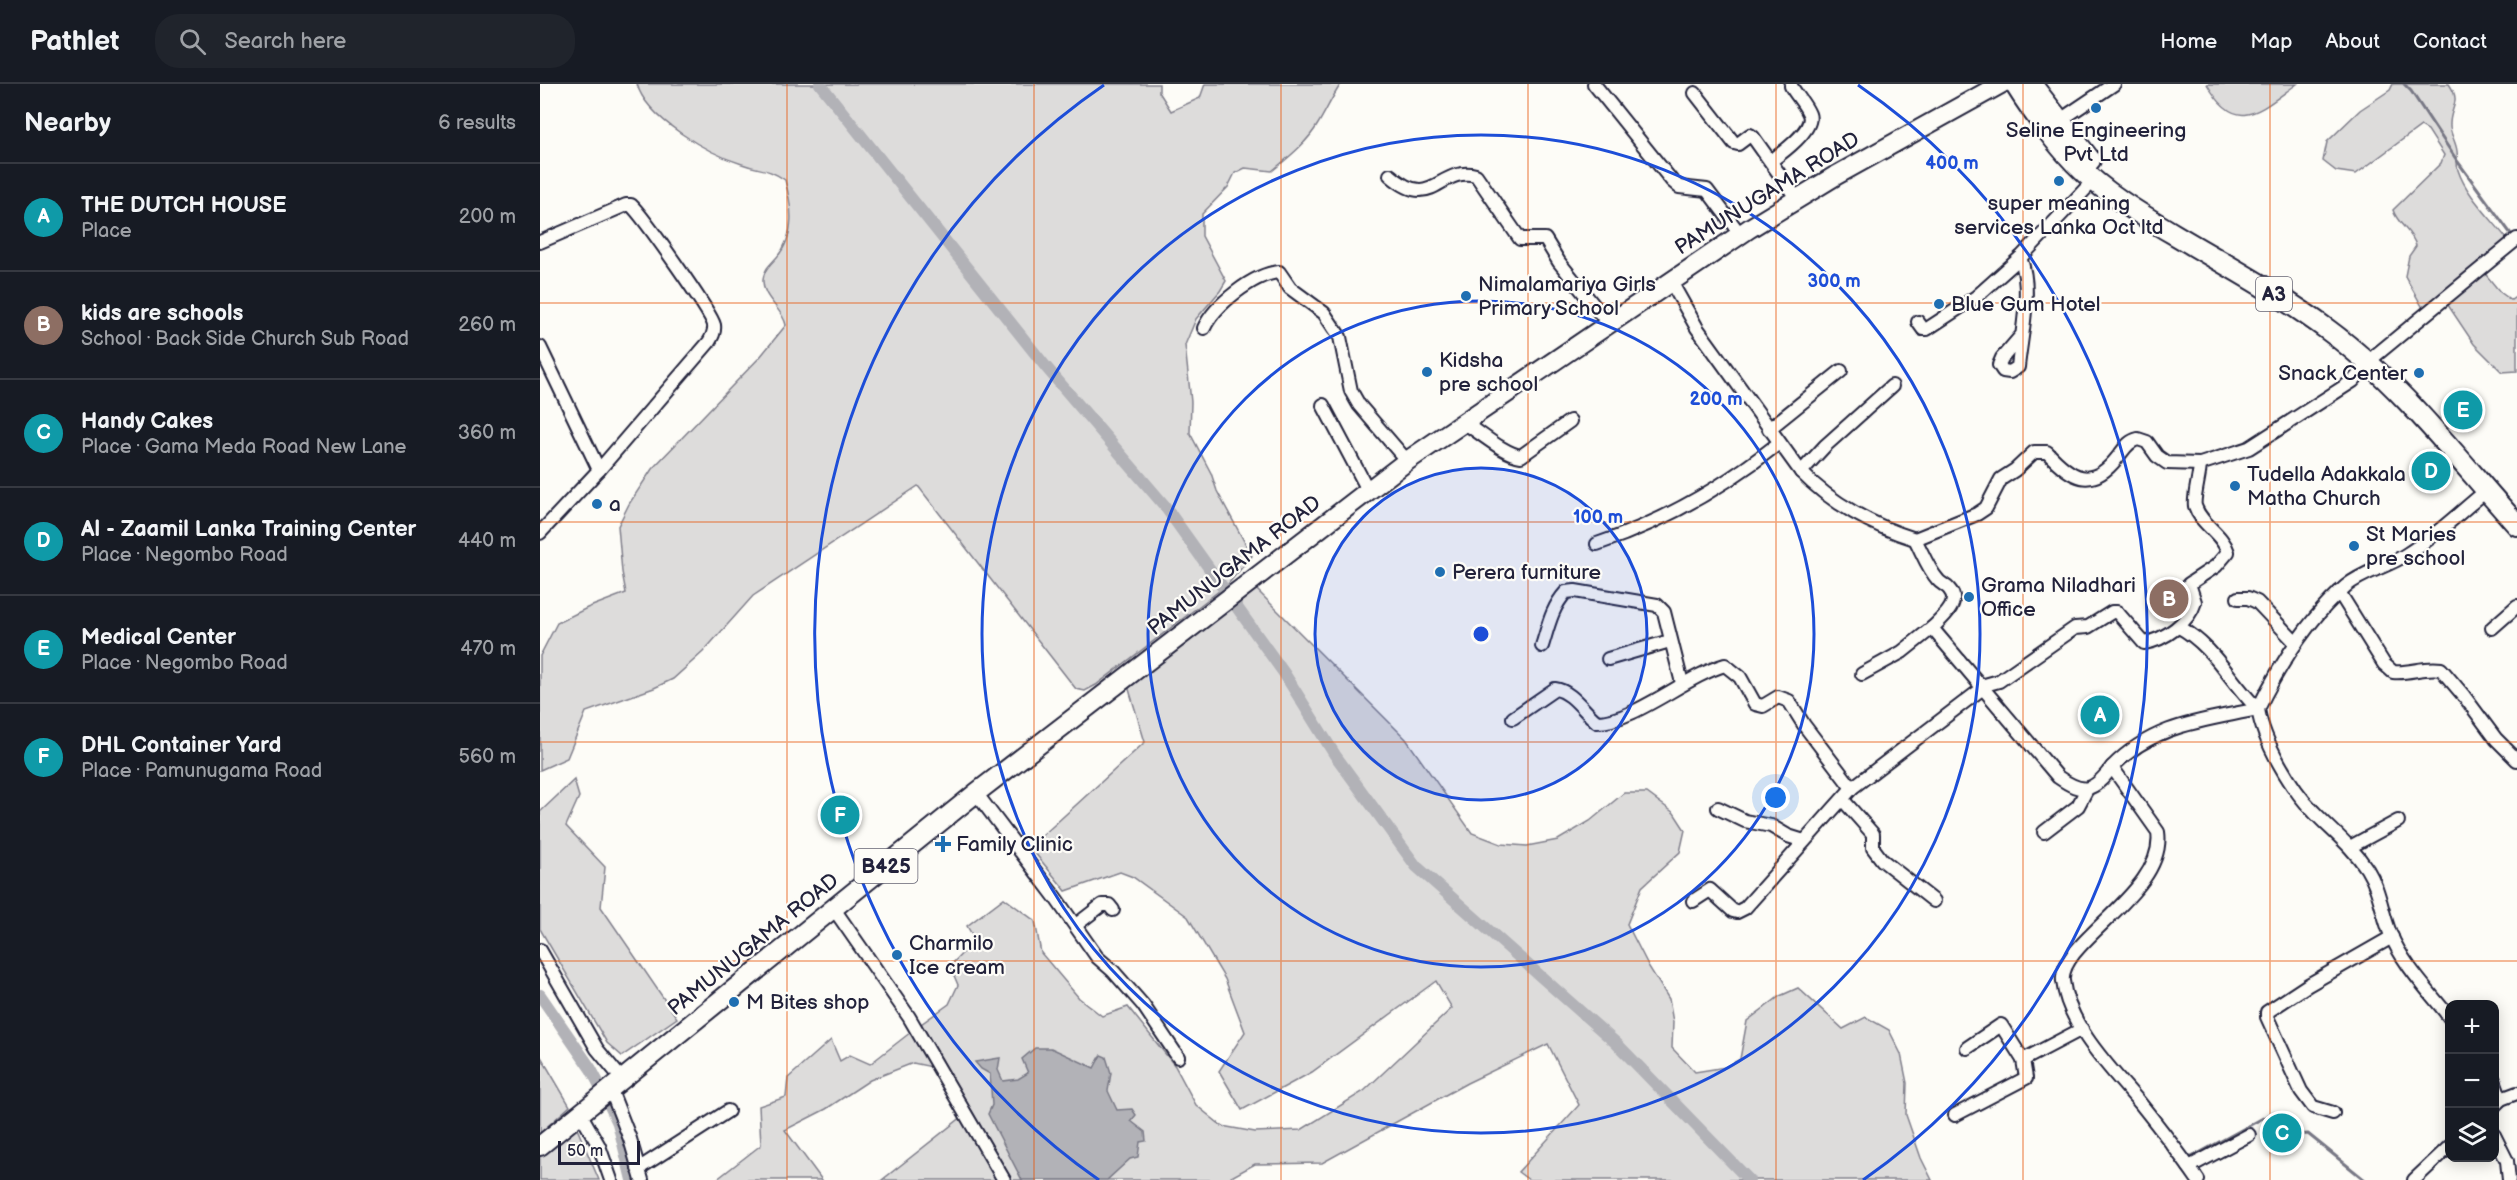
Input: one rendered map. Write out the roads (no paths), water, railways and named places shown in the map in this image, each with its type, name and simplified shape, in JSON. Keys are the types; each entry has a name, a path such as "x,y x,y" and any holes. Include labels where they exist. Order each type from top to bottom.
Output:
{"highway":[{"name":"A3","path":"2015,84 2034,112 2075,163 2094,180 2134,210 2307,315 2372,360 2420,399 2517,508"},
{"name":"A3","path":"2031,84 2084,155 2119,184 2142,201 2278,282 2336,322 2517,525"}],"main road":[{"name":"PAMUNUGAMA ROAD","path":"540,1146 976,793 1407,461 1740,234 1953,109 2001,84"}],"street":[{"path":"1594,84 1672,181 1679,187 1707,190 1740,234"},
{"path":"2059,121 2114,84"},
{"path":"1771,161 1789,147 1810,124 1810,116 1791,86"},
{"path":"1695,93 1734,143 1737,144 1750,135 1754,137 1797,199"},
{"path":"1390,175 1412,191 1422,191 1458,175 1467,173 1476,175 1520,239 1545,239 1559,262 1608,323"},
{"path":"1918,322 1927,329 1976,297 2020,258 2094,180"},
{"path":"540,242 605,216 626,205 631,205 696,294 714,325 714,333 709,342 599,470 540,533"},
{"path":"1670,280 1696,328 1779,443 1817,488 1888,530 1915,538 1977,514 1986,508 2001,479 2015,470 2034,452 2047,452 2062,469 2074,477 2083,478 2101,473 2116,460 2128,444 2138,439 2147,442 2157,456 2167,463 2200,464 2249,448 2353,381 2372,360 2517,239"},
{"path":"2020,258 2024,267 2025,292 2021,336"},
{"path":"1204,328 1209,316 1237,292 1256,280 1279,272 1290,288 1324,313 1340,338 1351,391 1359,405 1407,461"},
{"path":"540,347 599,470"},
{"path":"1769,429 1841,371"},
{"path":"1801,471 1825,446 1892,386"},
{"path":"1323,405 1368,490"},
{"path":"1463,422 1486,435 1511,454 1521,456 1570,421"},
{"path":"1597,544 1660,518 1712,491 1779,443"},
{"path":"1693,901 1710,890 1733,911 1737,912 1745,908 1852,788 1982,687 2000,681 2075,628 2088,627 2112,612 2117,612 2144,643 2152,642 2179,627 2195,602 2189,584 2216,566 2228,552 2224,541 2194,504 2200,464"},
{"path":"2044,832 2078,806 2087,789 2104,778 2112,767 2137,745 2159,732 2258,709 2280,667 2339,592 2361,575 2389,566 2409,553 2486,491"},
{"path":"1862,674 1902,651 1932,628 1950,609 1953,599 1949,588 1940,583 1932,572 1915,538"},
{"path":"1542,646 1559,600 1570,591 1657,605 1664,612 1682,683"},
{"path":"2339,592 2392,672 2403,673 2430,667 2441,669 2496,739 2517,758"},
{"path":"2238,598 2248,598 2257,602 2296,644"},
{"path":"2492,628 2517,606"},
{"path":"2179,627 2206,646 2241,692 2258,709 2263,727 2278,760 2293,785 2313,812 2350,847 2367,869 2380,894 2392,938 2408,966 2445,1012"},
{"path":"1932,628 2058,777 2074,788 2087,789"},
{"path":"1608,659 1671,641"},
{"path":"1513,718 1554,689 1560,690 1573,699 1597,722 1606,722 1625,716 1682,683 1725,664 1740,677 1755,704 1763,706 1778,697 1789,701 1804,725 1852,788"},
{"path":"2112,767 2152,822 2159,842 2157,856 2151,870 2074,954 2064,968 2062,977 2064,991 2082,1029 2095,1049 2198,1180"},
{"path":"976,793 1076,925 1097,957 1113,971 1143,1005 1178,1057"},
{"path":"1843,800 1873,834 1873,848 1882,860 1934,901"},
{"path":"1718,808 1745,821 1771,826 1788,836 1804,841"},
{"path":"2350,847 2398,821"},
{"path":"1076,925 1102,905 1109,905 1113,910"},
{"path":"834,909 909,1017 1004,1180"},
{"path":"2333,1113 2313,1107 2301,1091 2266,1017 2267,1012 2308,985 2392,938"},
{"path":"540,950 615,1083 640,1174 728,1112"},
{"path":"1954,1115 2026,1078 2023,1060 2001,1025 1967,1048"},
{"path":"2023,1060 2082,1029"},
{"path":"2499,1102 2517,1093"},
{"path":"580,1113 599,1146 611,1180"},
{"path":"2189,1167 2249,1135"},
{"path":"2499,1145 2507,1161 2509,1180"},
{"path":"2414,1180 2445,1151"}],"waterway":[{"path":"820,84 1046,367 1164,505 1224,589"},
{"path":"2404,84 2514,238"},
{"path":"1236,606 1284,673 1335,755 1416,866 1616,1043 1749,1180"},
{"path":"540,995 599,1084"},
{"path":"608,1102 618,1123 632,1180"},
{"path":"2188,1159 2274,1112 2298,1135 2308,1134 2365,1180"}],"place":[{"name":"Seline Engineering Pvt Ltd","path":"2096,108"},
{"name":"super meaning services Lanka Oct ltd","path":"2059,181"},
{"name":"Nimalamariya Girls Primary School","path":"1466,296"},
{"name":"Blue Gum Hotel","path":"1939,304"},
{"name":"Kidsha pre school","path":"1427,372"},
{"name":"Snack Center","path":"2419,373"},
{"name":"Medical Center","path":"2463,410"},
{"name":"Al - Zaamil Lanka Training Center","path":"2431,471"},
{"name":"Tudella Adakkala Matha Church","path":"2235,486"},
{"name":"a","path":"597,504"},
{"name":"St Maries pre school","path":"2354,546"},
{"name":"Perera furniture","path":"1440,572"},
{"name":"Grama Niladhari Office","path":"1969,597"},
{"name":"kids are schools","path":"2169,599"},
{"name":"THE DUTCH HOUSE","path":"2100,715"},
{"name":"DHL Container Yard","path":"840,815"},
{"name":"Family Clinic","path":"943,844"},
{"name":"Charmilo Ice cream","path":"897,955"},
{"name":"M Bites shop","path":"734,1002"},
{"name":"Handy Cakes","path":"2282,1133"}]}
